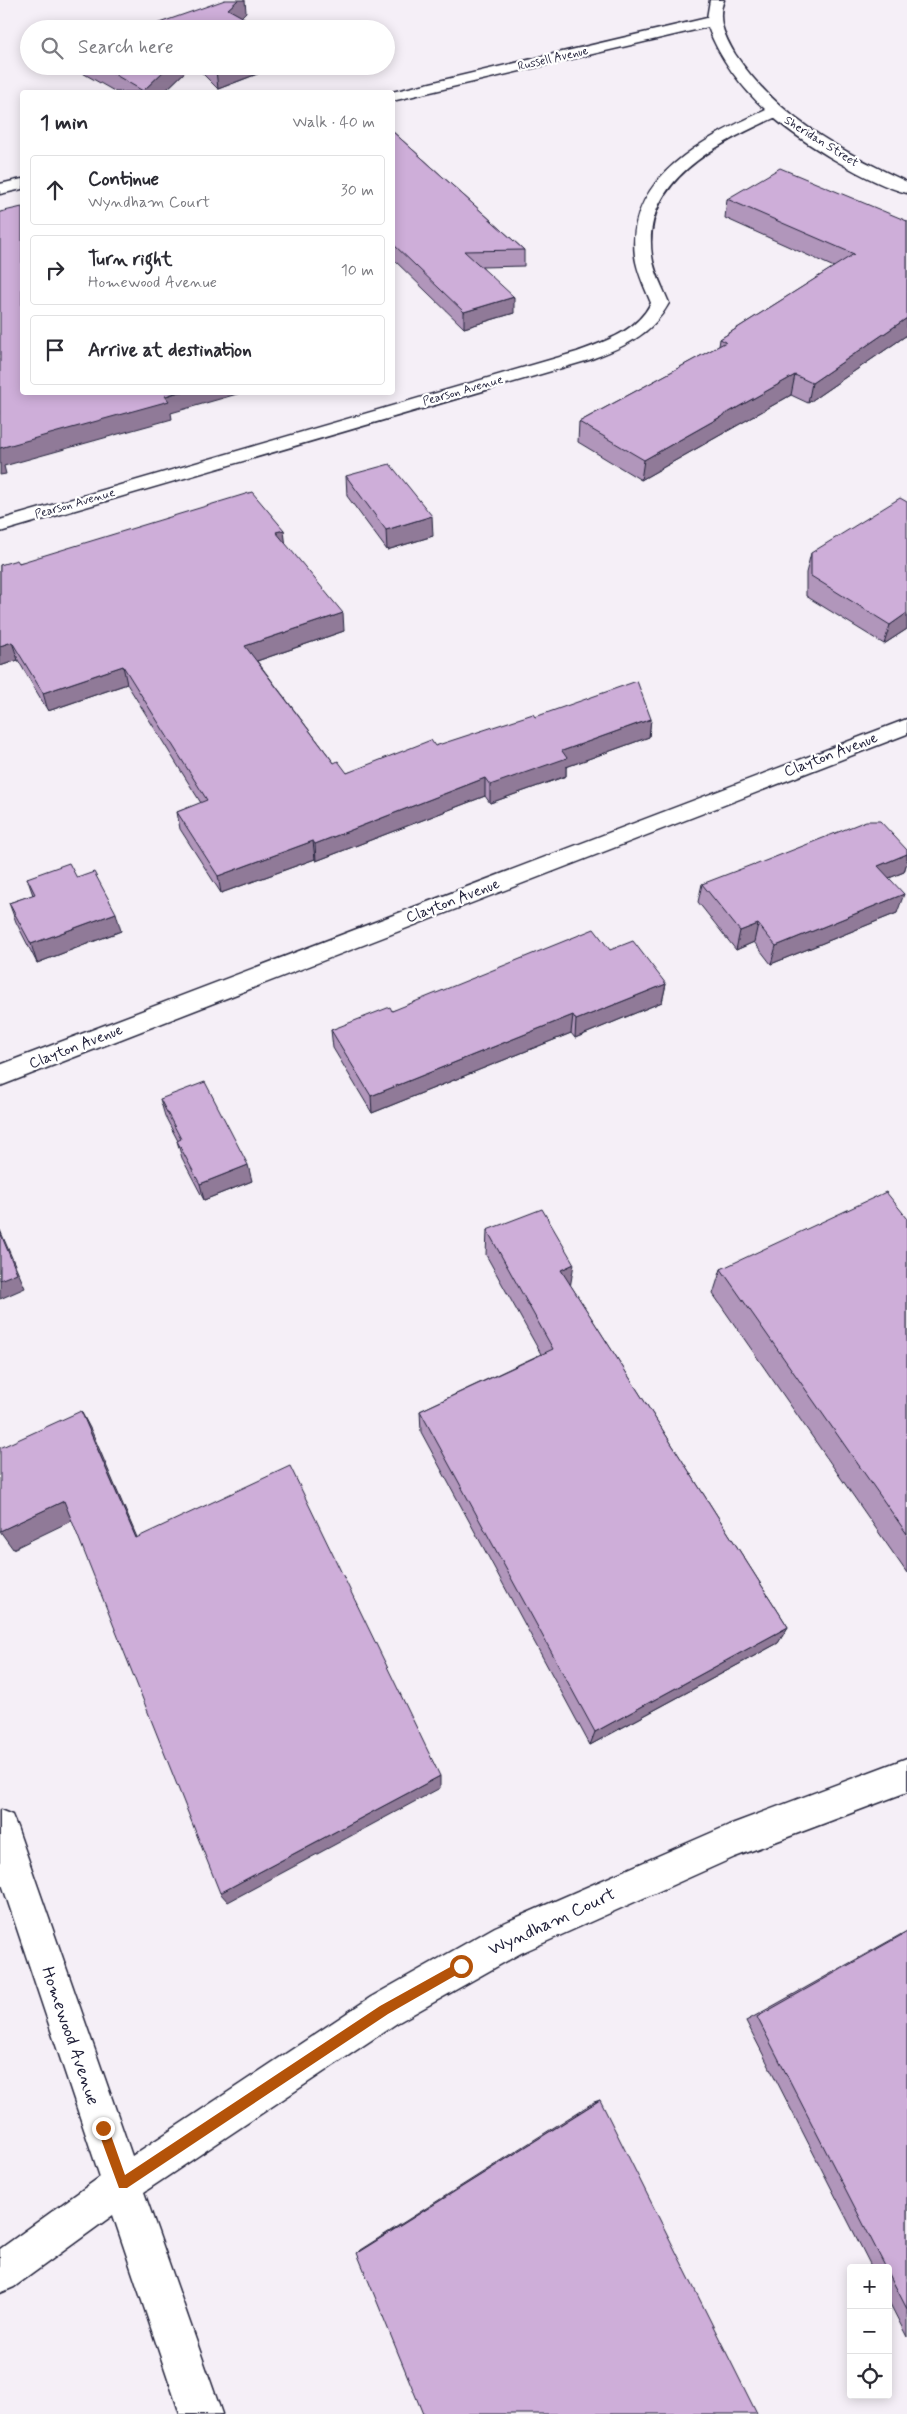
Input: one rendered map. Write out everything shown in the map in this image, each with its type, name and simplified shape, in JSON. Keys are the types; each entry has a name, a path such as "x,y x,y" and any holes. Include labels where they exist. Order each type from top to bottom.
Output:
{"street":[{"name":"Sheridan Street","path":"717,0 714,21 720,40 736,68 754,93 775,112 838,155 907,188"},
{"name":"Russell Avenue","path":"395,96 714,21"},
{"name":"Pearson Avenue","path":"0,526 574,358 620,342 639,331 657,311 660,303 645,263 642,238 647,211 658,189 673,172 693,155 720,138 775,112"},
{"path":"0,189 20,184"},
{"name":"Clayton Avenue","path":"0,1076 907,726"},
{"name":"Wyndham Court","path":"0,2273 123,2184 384,2010 508,1940 729,1842 907,1775"},
{"name":"Homewood Avenue","path":"0,1827 43,1959 123,2184 201,2414"}],"building":[{"path":"225,0 238,0 228,9 248,20 168,20"},
{"path":"115,75 160,75 144,90"},
{"path":"395,134 524,250 464,251 514,297 464,312 395,246"},
{"path":"780,168 907,221 907,318 812,383 795,375 644,460 579,422 726,342 720,339 854,254 727,199"},
{"path":"20,207 20,395 168,395 165,396 169,401 0,448 0,212"},
{"path":"390,464 432,516 386,530 346,476"},
{"path":"252,492 284,530 276,532 343,613 245,646 334,763 338,761 347,773 431,740 435,746 533,714 535,717 637,681 651,719 562,751 567,758 490,785 485,778 315,844 313,841 218,876 177,812 207,800 123,666 43,693 12,642 0,646 0,565 17,560 19,563"},
{"path":"900,498 907,502 907,613 890,625 811,576 811,553"},
{"path":"866,821 880,821 907,850 907,854 878,866 904,894 776,946 758,924 740,931 702,884 755,865"},
{"path":"69,863 77,878 94,872 116,913 31,944 9,903 35,894 27,878"},
{"path":"594,929 610,950 633,941 666,984 576,1020 573,1015 371,1096 331,1030 390,1007 392,1011"},
{"path":"205,1082 248,1165 200,1184 177,1141 181,1139 160,1099"},
{"path":"886,1192 907,1218 907,1534 721,1269"},
{"path":"542,1209 574,1264 561,1270 788,1627 595,1732 420,1411 553,1349 487,1230"},
{"path":"0,1232 17,1273 0,1280"},
{"path":"81,1411 136,1538 290,1466 440,1776 220,1893 64,1501 0,1531 0,1448"},
{"path":"907,1932 907,2309 892,2280 892,2264 884,2264 757,2017"},
{"path":"600,2100 757,2414 423,2414 357,2253"}],"route":[{"path":"103,2128 123,2184 384,2010 461,1966"}]}
